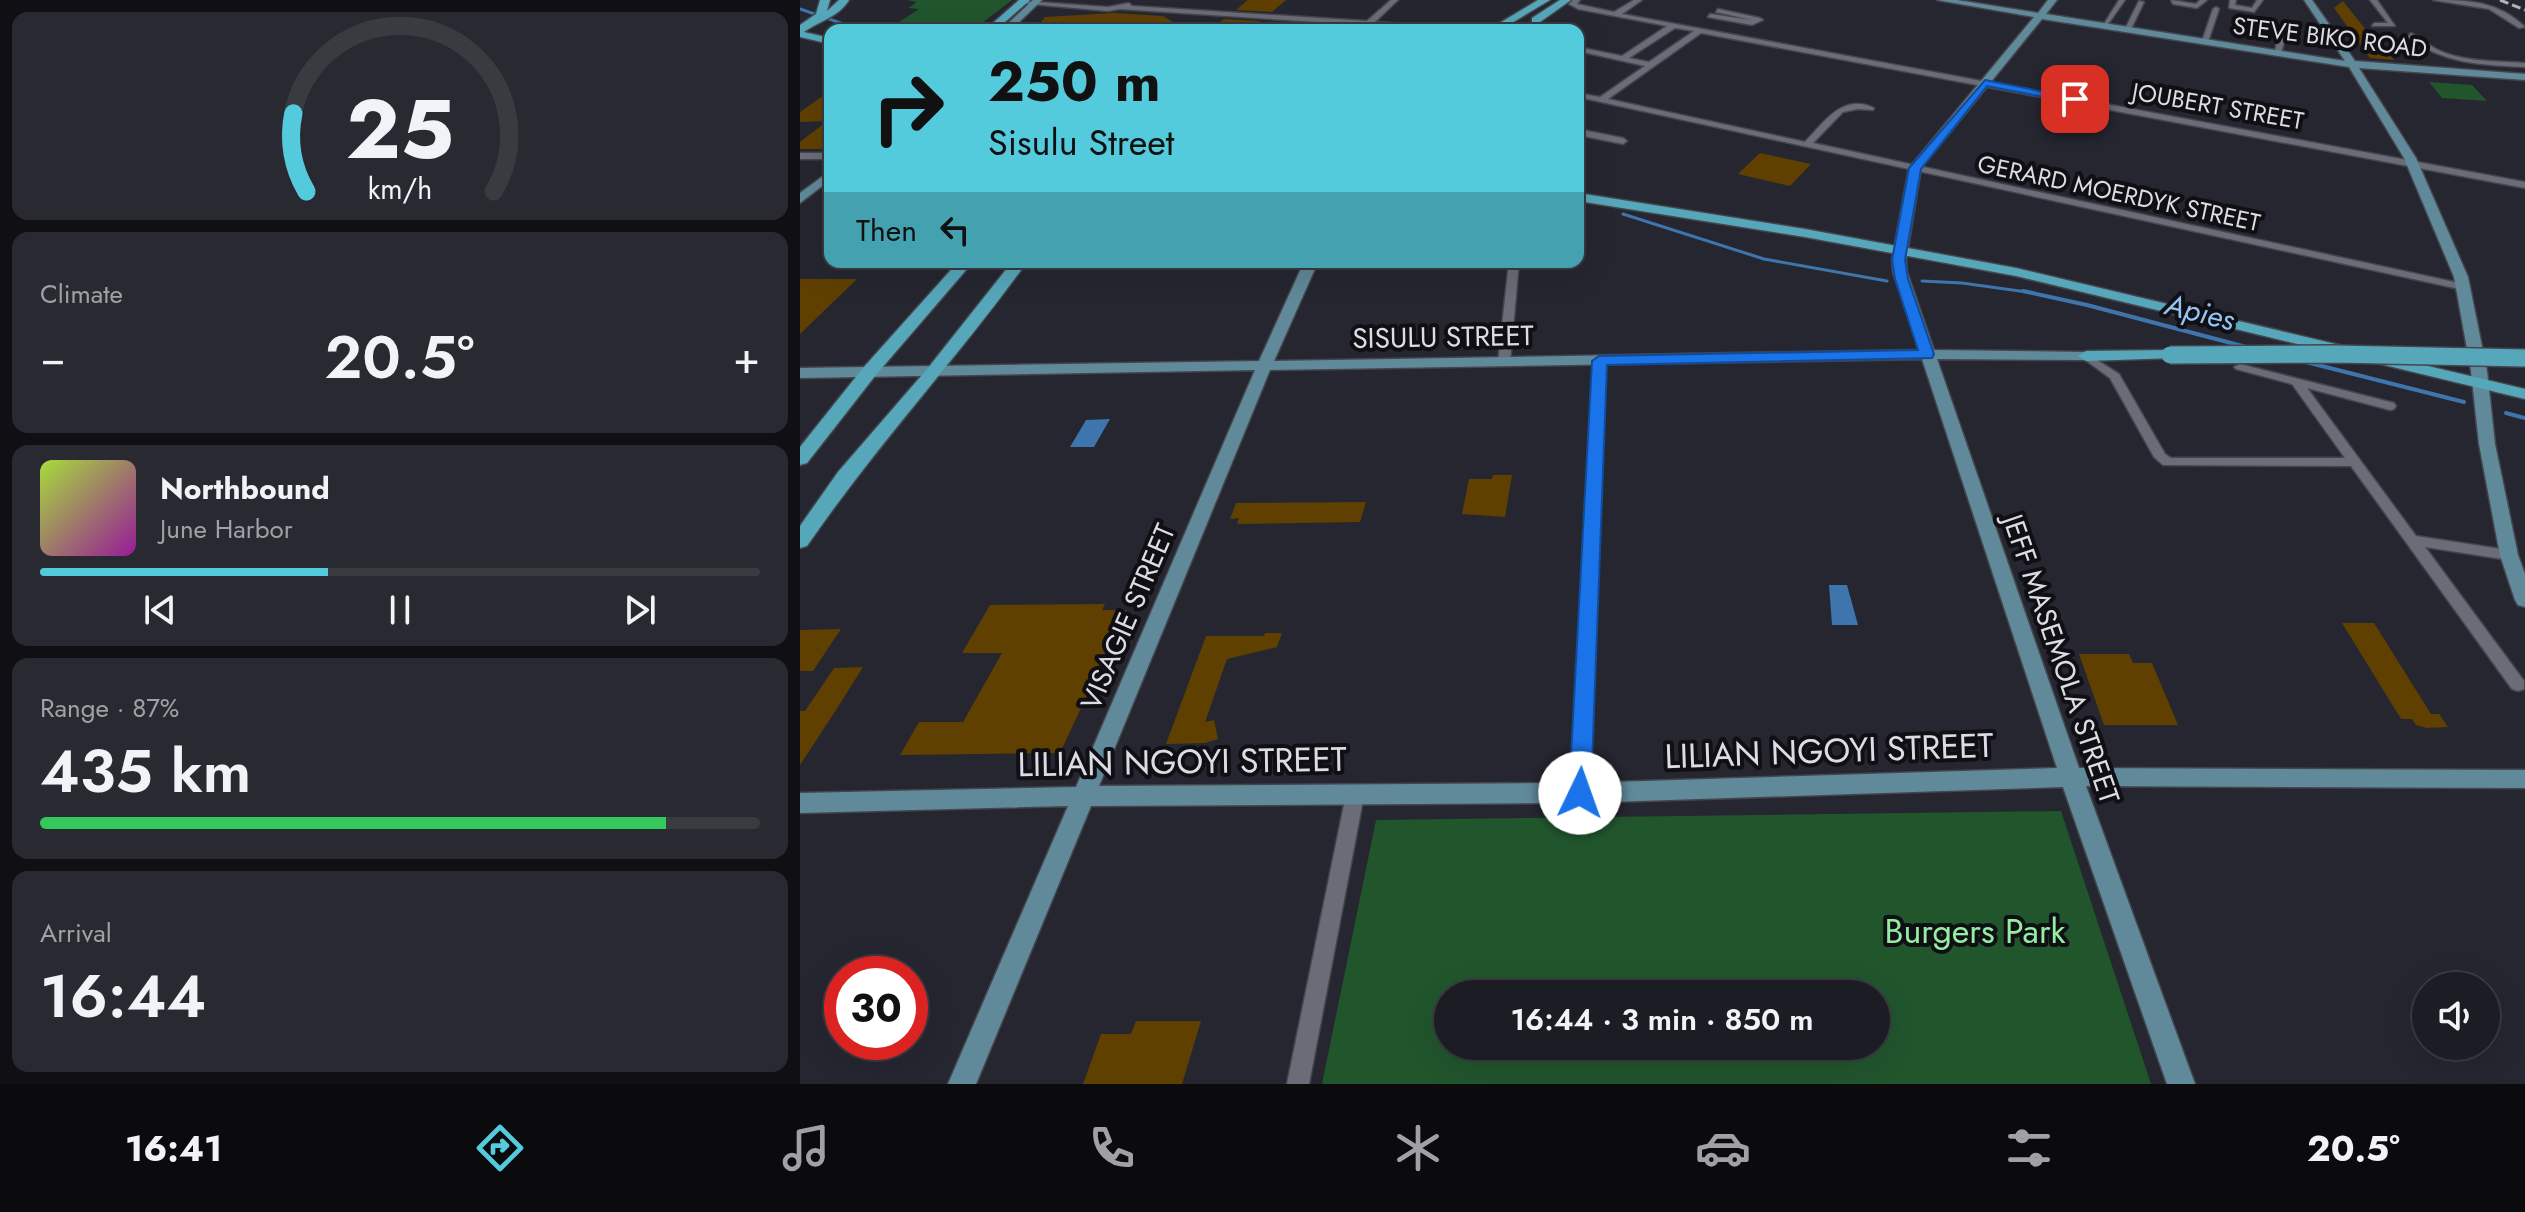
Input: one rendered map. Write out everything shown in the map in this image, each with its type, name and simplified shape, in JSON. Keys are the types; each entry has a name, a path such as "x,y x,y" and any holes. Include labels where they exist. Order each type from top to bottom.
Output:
{"main road":[{"path":"801,32 840,7 844,0"},
{"path":"1503,24 1545,0"},
{"name":"STEVE BIKO ROAD","path":"1941,0 2351,64 2525,77"},
{"path":"1915,168 2053,0"},
{"path":"2308,0 2344,51 2411,163 2464,287 2480,378 2484,423 2509,555 2525,600"},
{"path":"999,24 1030,2"},
{"path":"1011,24 1030,2"},
{"path":"1530,24 1572,2"},
{"path":"801,32 825,15"},
{"path":"801,32 824,40"},
{"path":"2344,51 2368,63 2397,68"},
{"name":"JEFF MASEMOLA STREET","path":"1915,168 1902,245 1901,279 2071,777 2181,1084"},
{"path":"800,199 824,179"},
{"path":"1584,191 2082,275 2480,378 2525,394"},
{"path":"1584,198 1902,245"},
{"path":"800,459 869,372 961,268"},
{"path":"800,541 845,476 934,372 1015,268"},
{"name":"VISAGIE STREET","path":"962,1084 1308,268"},
{"name":"SISULU STREET","path":"800,373 1927,354 2086,356"},
{"path":"2086,356 2351,354 2525,358"},
{"path":"2480,378 2525,380"},
{"name":"LILIAN NGOYI STREET","path":"800,803 1084,796 1580,793 2071,777 2525,779"}],"street":[{"path":"1121,7 1131,4 1131,0"},
{"path":"1368,24 1395,0"},
{"path":"1615,15 1639,0"},
{"path":"2104,26 2122,0"},
{"path":"2174,0 2175,3 2198,6 2204,0"},
{"path":"2233,0 2231,7 2256,10 2260,0"},
{"path":"2373,0 2393,25 2374,25"},
{"path":"2436,0 2487,5 2504,12 2521,27"},
{"path":"1030,2 1106,4 1328,24"},
{"name":"JOUBERT STREET","path":"1572,2 1615,15 2525,185"},
{"path":"2127,29 2141,2"},
{"path":"1601,100 1651,65 1710,16 1728,6"},
{"path":"2204,42 2216,9"},
{"path":"1710,16 1752,23 1760,20 1718,11"},
{"path":"2277,53 2285,24"},
{"path":"1623,59 1673,26"},
{"path":"2411,35 2423,46 2450,59 2525,65"},
{"path":"1584,50 1651,65"},
{"name":"GERARD MOERDYK STREET","path":"1584,96 2464,287"},
{"path":"1807,144 1844,106 1853,104 1870,108"},
{"path":"1584,133 1623,141"},
{"path":"800,156 824,156"},
{"path":"1504,362 1513,268"},
{"path":"2086,356 2115,376 2160,457 2168,462 2353,462"},
{"path":"1580,793 1599,361"},
{"path":"2240,367 2390,406"},
{"path":"2298,384 2518,685"},
{"path":"2412,540 2509,555"},
{"path":"1298,1084 1355,795"}],"green space":[{"path":"907,0 1012,0 981,24 896,24 919,9 908,8 917,2"},
{"path":"2429,82 2472,85 2487,101 2442,98"},
{"name":"Burgers Park","path":"2061,811 2151,1084 1322,1084 1376,820"}],"water":[{"path":"1110,419 1094,447 1070,447 1086,420"},
{"path":"1829,585 1847,585 1858,625 1832,625"}],"building":[{"path":"1248,0 1286,0 1272,12 1236,10"},
{"path":"2343,1 2394,60 2370,58 2334,8"},
{"path":"1114,13 1163,16 1176,24 1040,24 1045,17"},
{"path":"1224,19 1260,21 1257,24 1218,24"},
{"path":"824,95 824,121 800,122 800,112"},
{"path":"824,123 824,149 800,149 800,142"},
{"path":"1760,153 1811,164 1790,186 1738,174"},
{"path":"800,279 857,279 800,334"},
{"path":"1493,475 1512,475 1505,517 1462,514 1469,479 1492,479"},
{"path":"1366,502 1360,522 1237,524 1239,518 1230,519 1236,503"},
{"path":"1105,604 1102,610 1127,610 1060,753 900,755 919,722 963,722 1002,653 962,653 990,605"},
{"path":"2342,623 2374,623 2431,714 2439,714 2448,727 2427,728 2416,725 2412,719 2401,719"},
{"path":"841,629 813,671 800,671 800,630"},
{"path":"1265,633 1282,633 1277,647 1227,659 1205,722 1214,720 1218,739 1205,743 1166,744 1206,636 1264,636"},
{"path":"2079,654 2129,654 2133,663 2152,663 2178,725 2104,725"},
{"path":"863,667 800,765 800,711 805,711 834,668"},
{"path":"1136,1021 1201,1021 1182,1084 1083,1084 1101,1034 1131,1034"}],"waterway":[{"name":"Apies","path":"800,9 844,24"},
{"name":"Apies","path":"1623,214 1764,259 1887,281"},
{"name":"Apies","path":"1922,281 2029,292"},
{"name":"Apies","path":"2023,291 2029,292"},
{"name":"Apies","path":"2029,292 2034,293"},
{"name":"Apies","path":"2029,292 2250,348"},
{"name":"Apies","path":"2306,362 2464,402"},
{"name":"Apies","path":"2506,413 2525,418"}],"railway":[{"path":"2500,0 2525,10"}],"route":[{"path":"1580,793 1599,361 1927,354 1901,279 1899,260 1915,168 1985,83 2075,99"}]}
